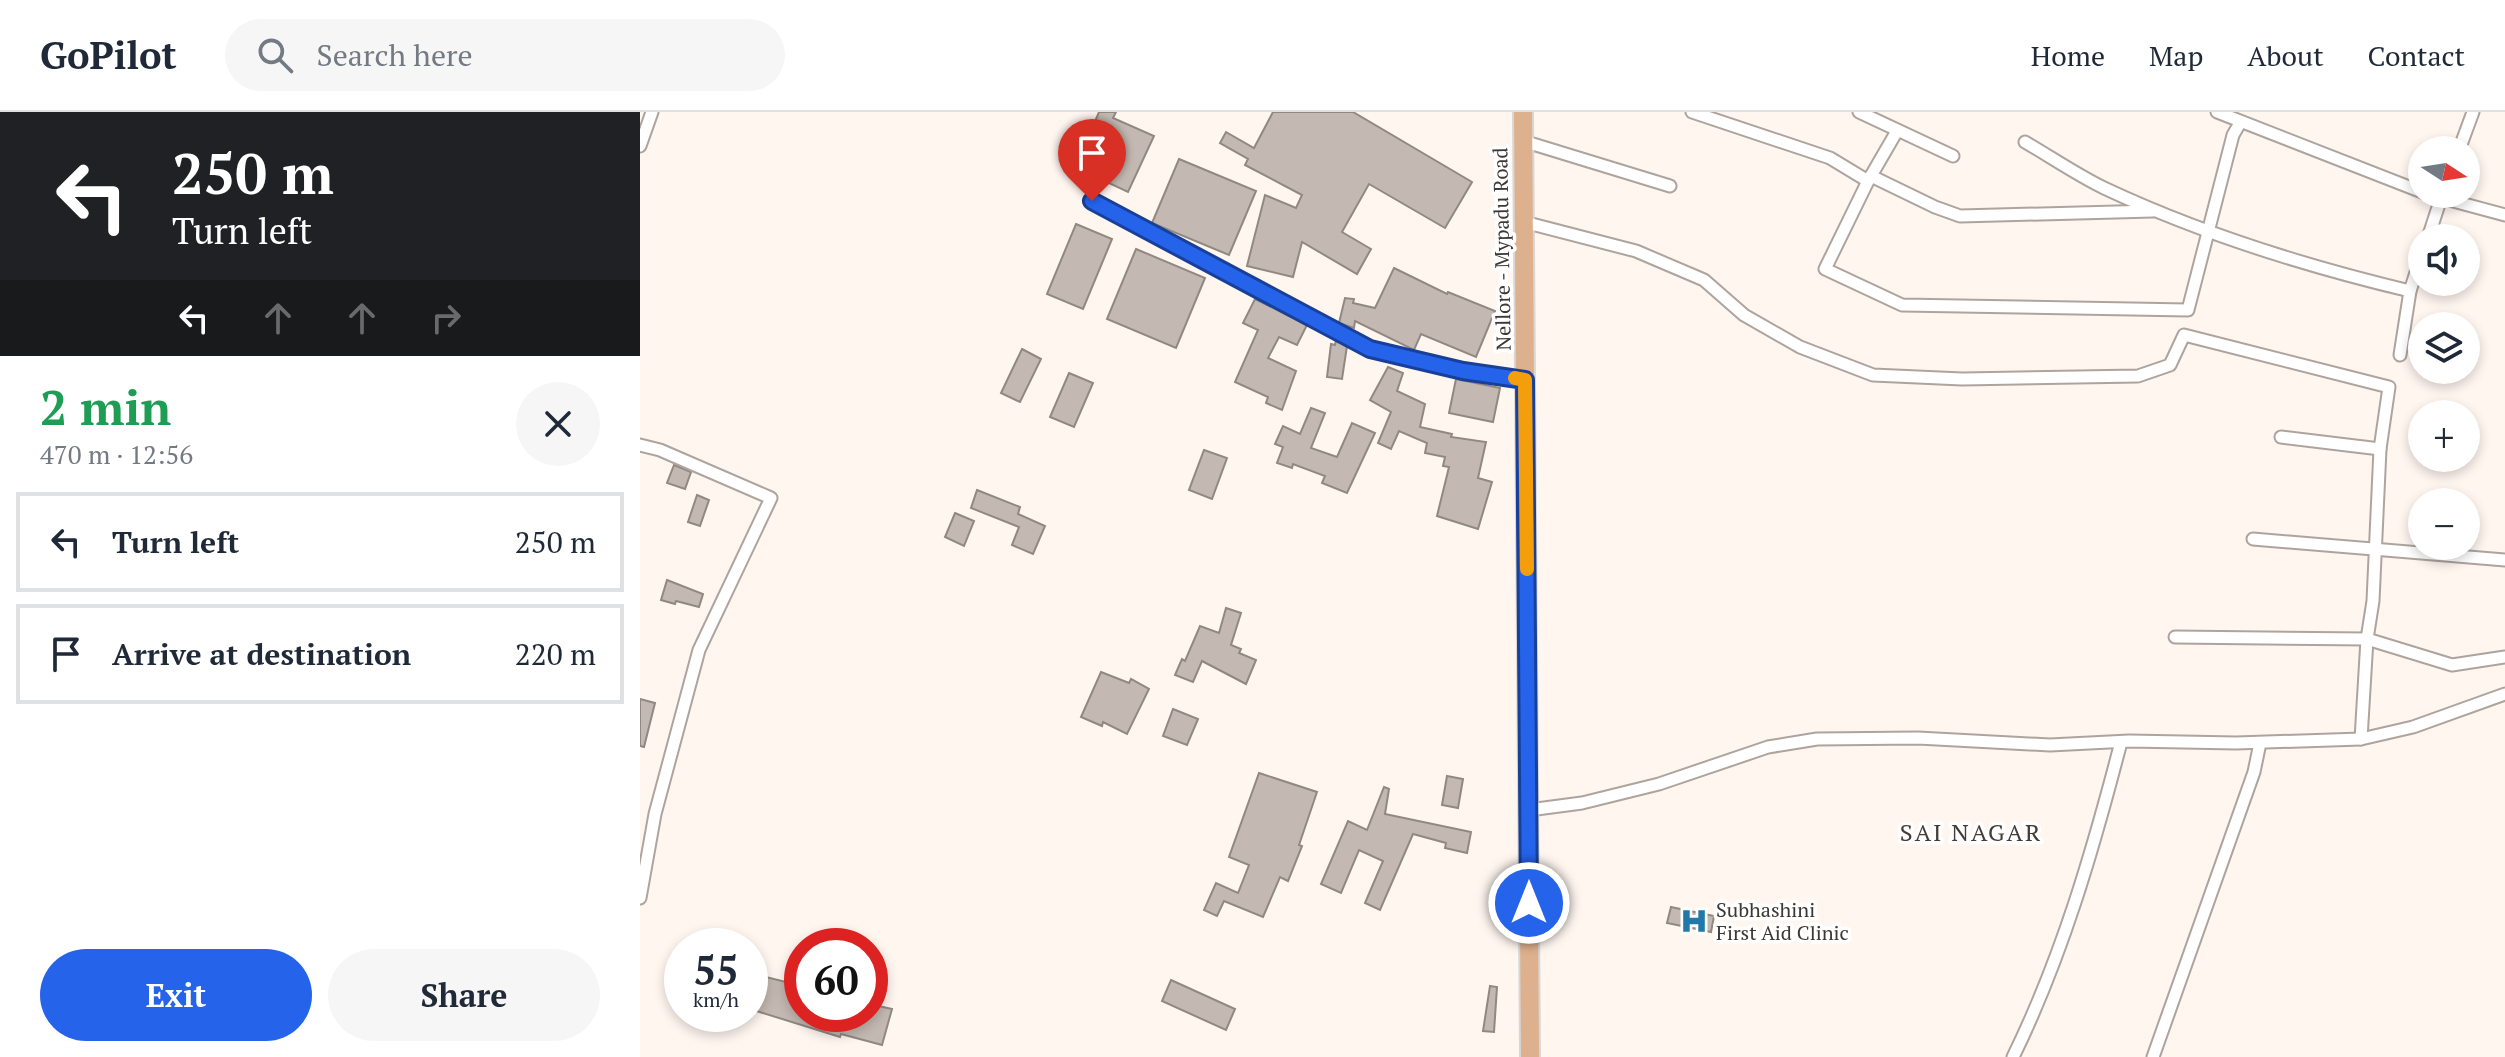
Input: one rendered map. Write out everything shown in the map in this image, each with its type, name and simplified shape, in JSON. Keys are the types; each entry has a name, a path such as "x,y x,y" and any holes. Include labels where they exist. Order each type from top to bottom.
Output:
{"main road":[{"name":"Nellore - Mypadu Road","path":"1523,112 1530,1057"}],"street":[{"path":"640,146 652,112"},
{"path":"1692,112 1830,158 1869,179 1960,216 2158,211"},
{"path":"1859,112 1953,156"},
{"path":"2217,112 2408,187"},
{"path":"2464,136 2473,112"},
{"path":"1897,131 1869,179 1825,269 1902,305 2188,310 2233,135 2240,123"},
{"path":"1523,141 1670,186"},
{"path":"2025,142 2102,187 2207,232 2319,270 2408,291"},
{"path":"1092,201 1370,349 1463,371 1525,380"},
{"path":"2480,208 2505,215"},
{"path":"1524,222 1636,251 1704,280 1744,315 1800,347 1873,375 1962,379 2138,376 2170,365 2184,335 2389,387 2380,449 2373,601 2367,639 2361,739"},
{"path":"2400,355 2409,296"},
{"path":"2281,437 2380,449"},
{"path":"640,445 660,450 771,498 699,650 655,814 640,898"},
{"path":"2253,539 2505,560"},
{"path":"2175,637 2367,639 2452,665 2505,657"},
{"path":"1529,810 1582,803 1659,784 1768,747 1817,739 1918,738 2050,745 2361,739 2413,727 2505,694"},
{"path":"2013,1057 2081,890 2121,742"},
{"path":"2153,1057 2254,772 2260,743"}],"building":[{"path":"1099,112 1116,112 1113,118 1154,136 1128,192 1090,174 1088,179 1073,173"},
{"path":"1273,112 1353,112 1472,182 1445,228 1369,184 1342,232 1371,249 1357,274 1302,242 1293,277 1247,266 1265,195 1296,208 1302,195 1245,165 1248,159 1220,143 1226,132 1254,148"},
{"path":"1179,159 1256,191 1229,255 1152,223"},
{"path":"1076,224 1112,239 1083,309 1047,294"},
{"path":"1136,249 1205,278 1176,348 1107,319"},
{"path":"1394,268 1447,294 1495,311 1476,357 1421,334 1414,350 1355,321 1354,328 1339,323 1345,298 1375,308"},
{"path":"1255,299 1307,325 1297,345 1279,337 1268,358 1296,371 1282,410 1266,403 1268,397 1235,382 1258,330 1243,323"},
{"path":"1336,340 1347,346 1342,379 1327,377 1331,344 1335,345"},
{"path":"1022,349 1041,359 1020,402 1001,393"},
{"path":"1388,367 1403,373 1397,391 1425,404 1420,427 1452,434 1451,437 1486,442 1478,478 1492,482 1478,529 1437,516 1449,467 1443,466 1445,457 1425,453 1427,443 1399,431 1391,449 1378,443 1391,412 1370,400"},
{"path":"1069,373 1093,383 1074,427 1050,417"},
{"path":"1456,379 1500,388 1493,422 1449,413"},
{"path":"1311,408 1325,413 1311,448 1337,457 1352,423 1375,433 1347,493 1322,483 1325,476 1293,464 1292,468 1277,463 1283,447 1275,444 1283,426 1300,434"},
{"path":"1204,450 1227,458 1212,499 1189,490"},
{"path":"674,465 691,472 685,489 667,483"},
{"path":"977,490 1020,507 1018,514 1045,526 1033,554 1012,545 1019,527 971,508"},
{"path":"697,495 709,500 700,526 688,522"},
{"path":"955,513 974,521 964,546 945,537"},
{"path":"667,580 703,594 699,607 661,600"},
{"path":"1226,608 1241,613 1231,645 1241,649 1239,653 1256,660 1246,684 1202,661 1193,682 1175,675 1182,659 1185,661 1200,626 1219,633"},
{"path":"1101,672 1129,683 1131,679 1149,689 1127,734 1103,722 1102,726 1081,717"},
{"path":"640,699 655,703 644,747 640,746"},
{"path":"1173,709 1198,719 1187,745 1163,736"},
{"path":"1259,773 1317,792 1299,845 1302,846 1288,881 1280,877 1263,917 1224,901 1217,916 1204,910 1216,883 1238,893 1249,865 1229,857"},
{"path":"1447,776 1463,779 1458,808 1442,805"},
{"path":"1384,787 1389,789 1385,814 1471,832 1467,853 1445,848 1446,843 1413,834 1380,910 1365,903 1383,861 1359,850 1341,893 1321,884 1348,821 1367,830"},
{"path":"1671,907 1714,916 1711,932 1667,923"},
{"path":"768,978 784,982 784,1020 768,1015"},
{"path":"1171,980 1235,1009 1226,1030 1162,1001"},
{"path":"1490,986 1497,987 1494,1032 1483,1031"},
{"path":"824,1032 886,1032 882,1045 841,1034 840,1037"}],"slow traffic":[{"path":"1515,378 1525,380 1527,569"}],"place":[{"name":"Subhashini First Aid Clinic","path":"1694,921"}],"district":[{"name":"SAI NAGAR","path":"1971,833"}],"route":[{"path":"1092,201 1370,349 1463,371 1525,380 1529,903"}]}
